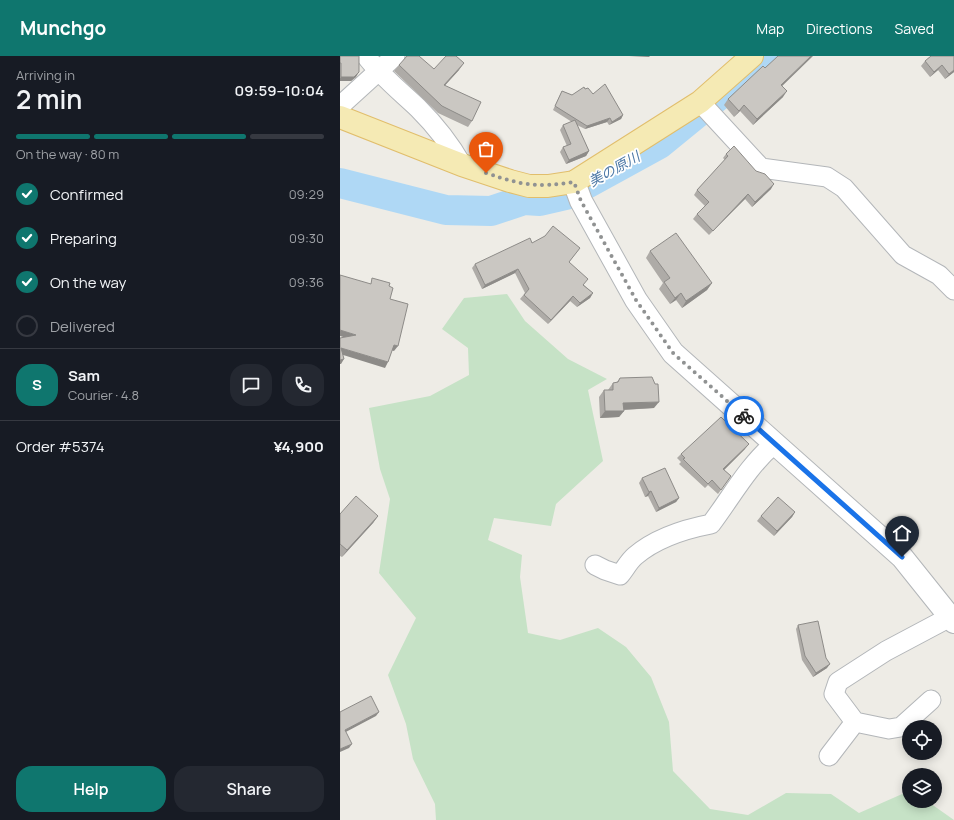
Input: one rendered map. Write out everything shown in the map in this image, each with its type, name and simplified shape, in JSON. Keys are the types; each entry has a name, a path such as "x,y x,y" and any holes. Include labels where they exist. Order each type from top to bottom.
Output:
{"main road":[{"path":"340,118 462,164 529,186 548,186 577,192 700,102 752,56"}],"street":[{"path":"366,56 378,72 418,109 450,145 462,164"},
{"path":"340,106 395,56"},
{"path":"700,102 761,168 827,176 844,188 903,255 939,275 954,290"},
{"path":"577,192 636,300 673,353 902,557 952,619 886,651 838,682 834,694 855,722 889,729 901,727 931,700"},
{"path":"595,564 605,570 620,575 635,556 654,543 687,528 712,524 729,501 743,477 759,457 774,444"},
{"path":"829,756 855,722"}],"green space":[{"path":"507,294 525,321 568,359 607,379 588,390 603,461 556,504 551,526 494,518 488,540 522,555 520,577 528,633 560,640 598,628 626,647 651,677 669,722 673,771 710,809 748,815 786,793 831,794 859,813 902,794 902,808 937,808 954,820 436,820 435,804 413,759 406,724 388,675 416,618 379,573 390,499 380,469 369,408 430,396 469,375 468,348 442,329 464,298"}],"building":[{"path":"340,56 359,56 359,72 354,77 341,77"},
{"path":"407,56 419,56 434,69 446,56 456,56 464,63 444,85 481,102 472,121 442,106 399,65"},
{"path":"778,56 811,56 781,85 787,91 757,119 744,105 739,111 728,99 763,66 765,68"},
{"path":"931,56 954,56 954,70 949,74 942,65 934,72 925,61"},
{"path":"605,84 623,115 612,122 610,118 587,126 555,106 562,91 572,95 584,87 585,89 588,88 593,94"},
{"path":"575,120 589,151 569,160 563,147 571,144 563,125"},
{"path":"734,146 756,171 765,174 774,184 755,202 748,194 713,231 697,214 709,202 697,190 728,156 726,154"},
{"path":"553,226 580,248 569,262 588,279 583,285 593,293 580,303 573,296 551,320 524,295 529,289 518,269 485,285 475,264 530,238 532,243 545,236"},
{"path":"676,233 712,283 686,301 681,293 675,298 664,282 670,278 650,251"},
{"path":"340,275 371,284 372,278 390,283 389,286 393,288 390,299 408,304 398,346 394,345 388,362 341,348 344,359 340,360 340,338 356,335 340,330"},
{"path":"652,377 655,384 658,384 659,402 623,403 624,411 605,411 604,390 613,390 613,383 618,382 620,378"},
{"path":"721,417 749,444 723,469 731,476 721,490 712,480 708,484 683,459 685,458 681,454"},
{"path":"665,468 679,498 659,508 651,491 649,492 642,478"},
{"path":"356,496 378,516 347,550 340,544 340,514"},
{"path":"778,497 795,512 777,531 761,516"},
{"path":"818,621 826,658 830,664 816,673 805,656 798,625"},
{"path":"371,696 379,712 345,730 352,744 340,749 340,712"}],"waterway":[{"name":"美の原川","path":"340,183 446,210 491,211 524,200 540,201 566,195 659,144 767,56"}],"way so far":[{"path":"486,173 529,186 548,186 574,182 581,201 636,300 673,353 744,416"}],"route":[{"path":"744,416 902,557"}]}
